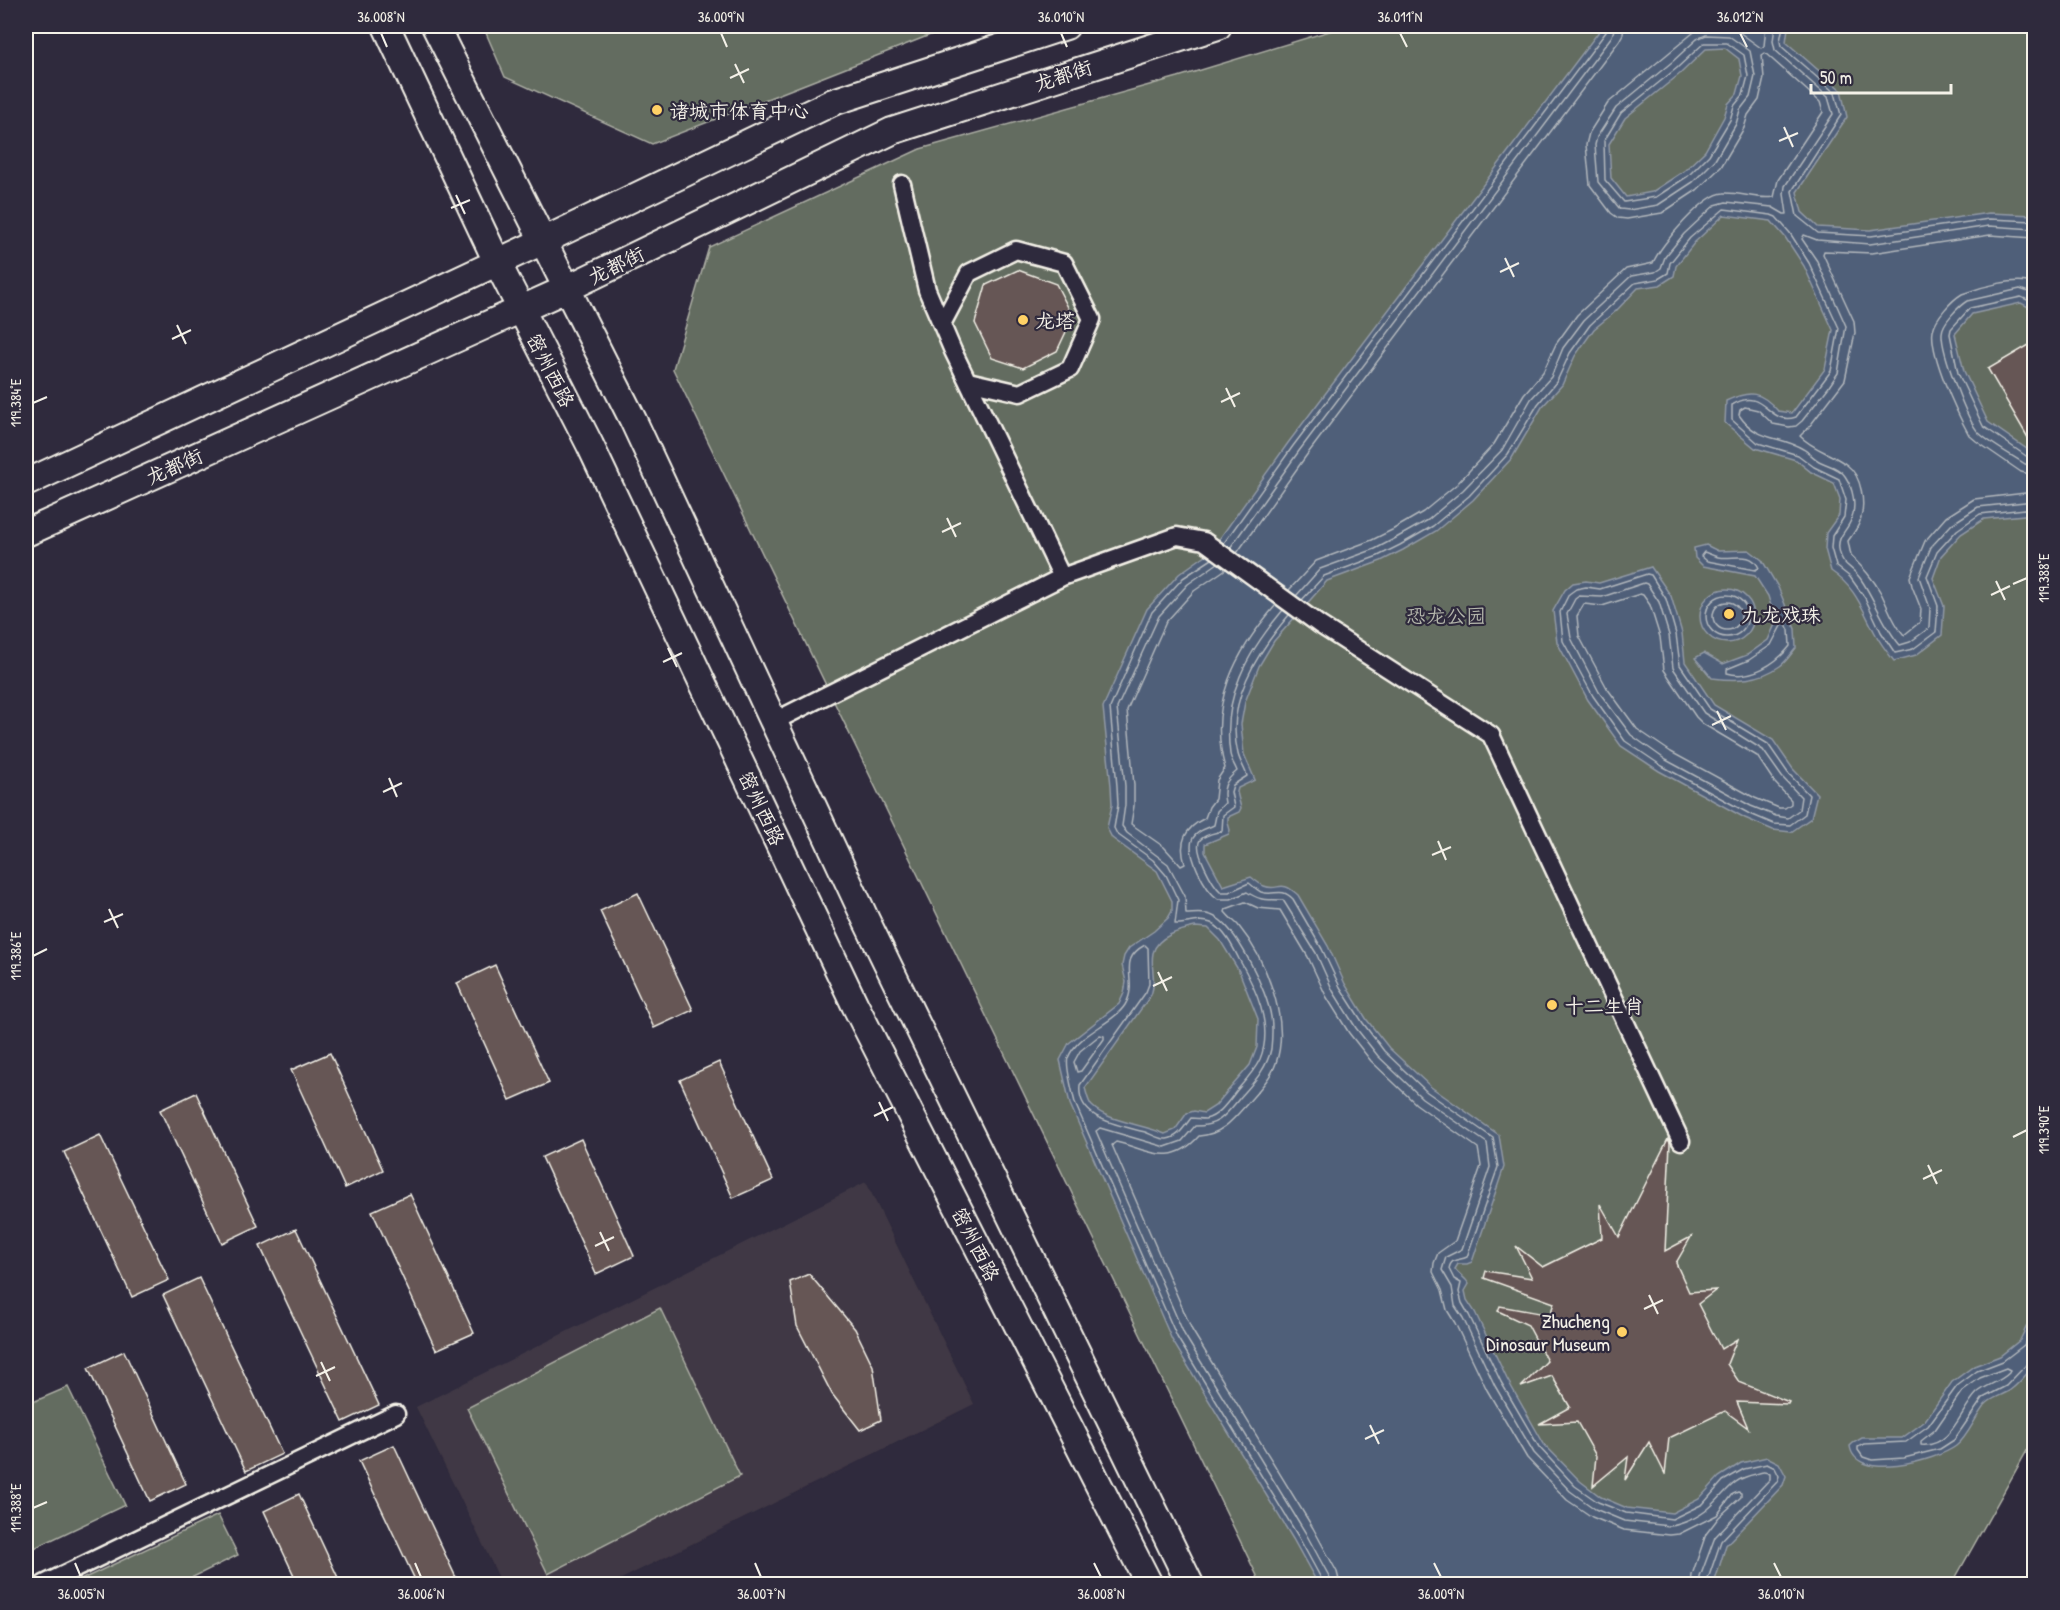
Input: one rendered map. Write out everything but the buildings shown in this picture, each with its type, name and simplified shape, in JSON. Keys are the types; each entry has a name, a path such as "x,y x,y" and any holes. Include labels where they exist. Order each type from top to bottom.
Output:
{"main road":[{"name":"密州西路","path":"386,26 520,310 590,445 855,1005 1149,1584"},
{"path":"435,26 633,420 876,942 1190,1584"},
{"path":"26,483 543,241 832,102 1066,26"},
{"name":"龙都街","path":"26,533 566,289 892,131 1218,26"}],"street":[{"path":"902,184 927,290 1062,577"},
{"path":"942,324 969,273 1016,250 1064,262 1092,319 1070,369 1020,393 968,381"},
{"path":"773,722 1062,577 1177,536 1204,541 1320,624 1491,735 1682,1141"},
{"path":"44,1584 396,1414"}],"shaded area":[{"path":"866,1182 974,1404 611,1584 502,1584 416,1407"}],"green space":[{"name":"诸城市体育中心","path":"483,26 953,26 652,144 505,77"},
{"name":"恐龙公园","path":"1346,26 2034,26 2034,1438 1952,1584 1261,1584 673,369 709,247 920,149 1178,77"},
{"path":"660,1308 740,1476 548,1574 467,1408"},
{"path":"68,1387 125,1505 26,1552 26,1405"},
{"path":"218,1515 238,1555 179,1584 72,1584"}],"water":[{"path":"1603,26 1792,26 1788,28 1786,42 1841,90 1847,117 1797,192 1802,212 1818,227 1870,230 1989,213 2034,215 2034,310 2021,303 1972,314 1955,334 1964,371 1988,422 2034,454 2034,514 1984,519 1961,534 1941,556 1933,578 1944,606 1942,635 1916,655 1894,661 1879,640 1852,591 1831,571 1825,549 1826,533 1839,515 1840,499 1834,483 1811,472 1796,460 1755,448 1725,423 1726,401 1742,395 1755,394 1766,399 1778,411 1792,413 1825,369 1833,330 1804,266 1785,237 1771,221 1724,215 1695,242 1676,266 1674,276 1660,285 1638,288 1616,311 1594,329 1575,356 1562,385 1542,407 1512,458 1473,500 1436,531 1403,550 1381,561 1327,581 1274,641 1259,666 1245,702 1241,724 1244,754 1255,780 1238,788 1241,808 1239,812 1228,817 1229,834 1205,844 1205,852 1223,886 1251,877 1264,886 1287,887 1298,895 1328,946 1345,984 1367,1020 1389,1048 1431,1087 1499,1135 1504,1167 1472,1262 1458,1264 1455,1269 1469,1284 1465,1291 1467,1300 1507,1379 1544,1444 1580,1481 1601,1497 1627,1508 1672,1513 1699,1499 1719,1477 1741,1463 1767,1457 1779,1463 1786,1476 1783,1485 1726,1545 1714,1584 1318,1584 1172,1340 1070,1104 1060,1060 1069,1043 1119,1004 1126,982 1122,965 1124,956 1129,948 1154,931 1172,911 1172,901 1157,871 1112,838 1107,828 1112,805 1103,707 1147,609 1179,574 1210,552 1288,443","holes":["1725,48 1739,59 1742,76 1737,94 1728,104 1724,117 1705,151 1684,171 1652,192 1626,197 1611,178 1609,144 1625,118 1681,73 1706,49","1195,927 1208,928 1220,940 1239,971 1258,1019 1257,1047 1250,1065 1215,1106 1204,1113 1194,1111 1187,1113 1175,1130 1165,1134 1107,1116 1091,1104 1085,1088 1151,995 1152,958 1155,947 1164,938"]},
{"path":"1706,545 1718,551 1749,550 1762,560 1778,587 1795,629 1796,648 1780,666 1764,675 1730,680 1712,678 1695,658 1704,653 1723,664 1747,655 1768,640 1776,622 1768,596 1755,576 1703,566 1695,558 1694,548"},
{"path":"1651,567 1671,596 1682,633 1685,662 1714,705 1773,740 1793,769 1817,794 1811,818 1791,832 1773,830 1745,818 1659,771 1621,746 1588,700 1557,642 1553,611 1565,590 1573,583 1586,581 1599,583"},
{"path":"1722,589 1732,589 1742,593 1750,601 1754,616 1750,631 1742,639 1732,643 1722,643 1712,639 1704,631 1700,621 1700,611 1704,601 1712,593"},
{"path":"2034,1194 2034,1254 2028,1226 2030,1201"},
{"path":"2034,1311 2034,1365 2013,1388 1985,1405 1956,1446 1932,1458 1897,1466 1866,1464 1855,1457 1850,1446 1862,1438 1902,1438 1924,1422 1952,1382 1974,1366 2000,1356 2020,1340"}],"place":[{"name":"诸城市体育中心","path":"657,110"},
{"name":"龙塔","path":"1023,320"},
{"name":"九龙戏珠","path":"1729,614"},
{"name":"十二生肖","path":"1552,1005"},
{"name":"Zhucheng Dinosaur Museum","path":"1622,1332"}]}
